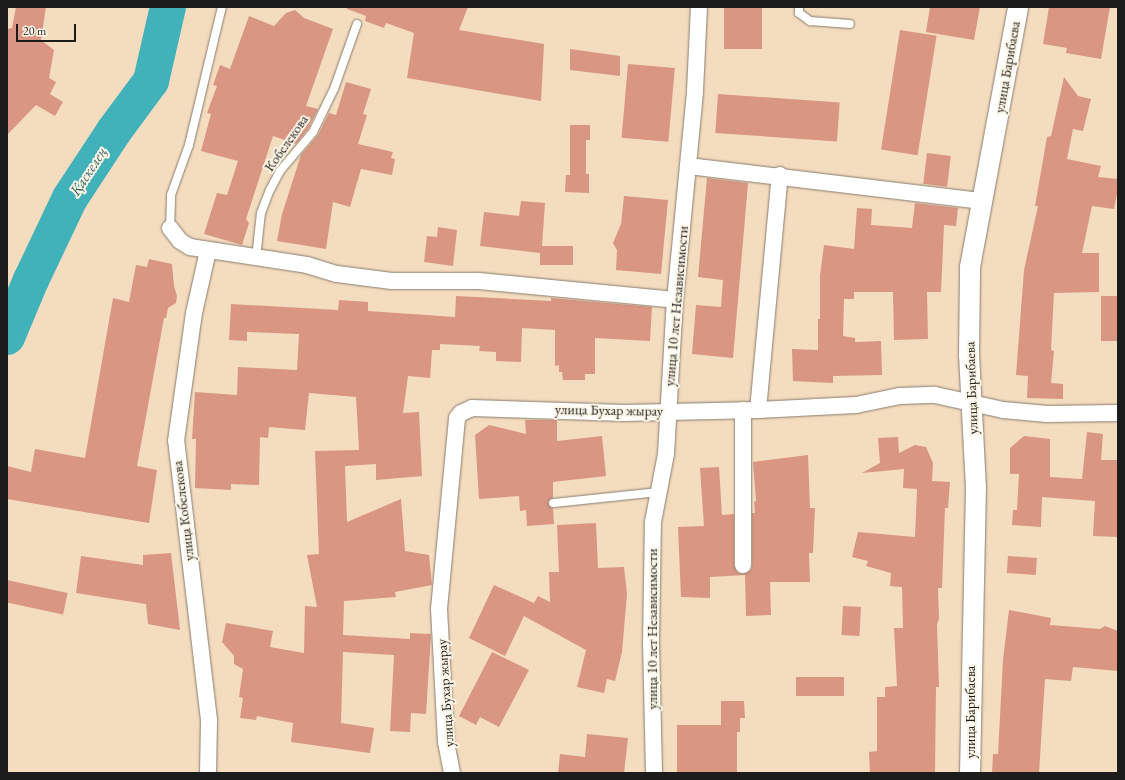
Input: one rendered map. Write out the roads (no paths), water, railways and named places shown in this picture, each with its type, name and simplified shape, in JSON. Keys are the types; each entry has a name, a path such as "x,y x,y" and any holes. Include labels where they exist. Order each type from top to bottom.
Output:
{"street":[{"name":"улица 10 лет Независимости","path":"654,773 651,731 650,568 653,522 666,454 675,300 688,166 699,7"},
{"name":"улица Барибаева","path":"970,773 976,488 970,402 970,267 1018,7"},
{"path":"688,166 780,175 983,201"},
{"path":"743,565 750,410 780,175"},
{"path":"170,228 180,241 190,247 208,251 307,265 336,274 392,281 479,281 675,300"},
{"name":"улица Кобелекова","path":"208,251 194,313 176,441 209,720 208,773"},
{"name":"улица Бухар жырау","path":"452,773 446,742 439,609 457,418 472,408 624,413 750,410 856,406 900,396 935,394 1003,410 1047,414 1118,413"}],"lane":[{"path":"170,228 171,195 189,145 222,7"},
{"path":"799,7 799,13 810,21 850,24"},
{"name":"Кобелекова","path":"256,258 262,213 270,190 280,171 313,132 334,89 357,24"},
{"path":"553,503 659,492"}],"waterway":[{"name":"Қаскелең","path":"7,337 31,280 70,198 114,131 151,81 168,7"}]}
